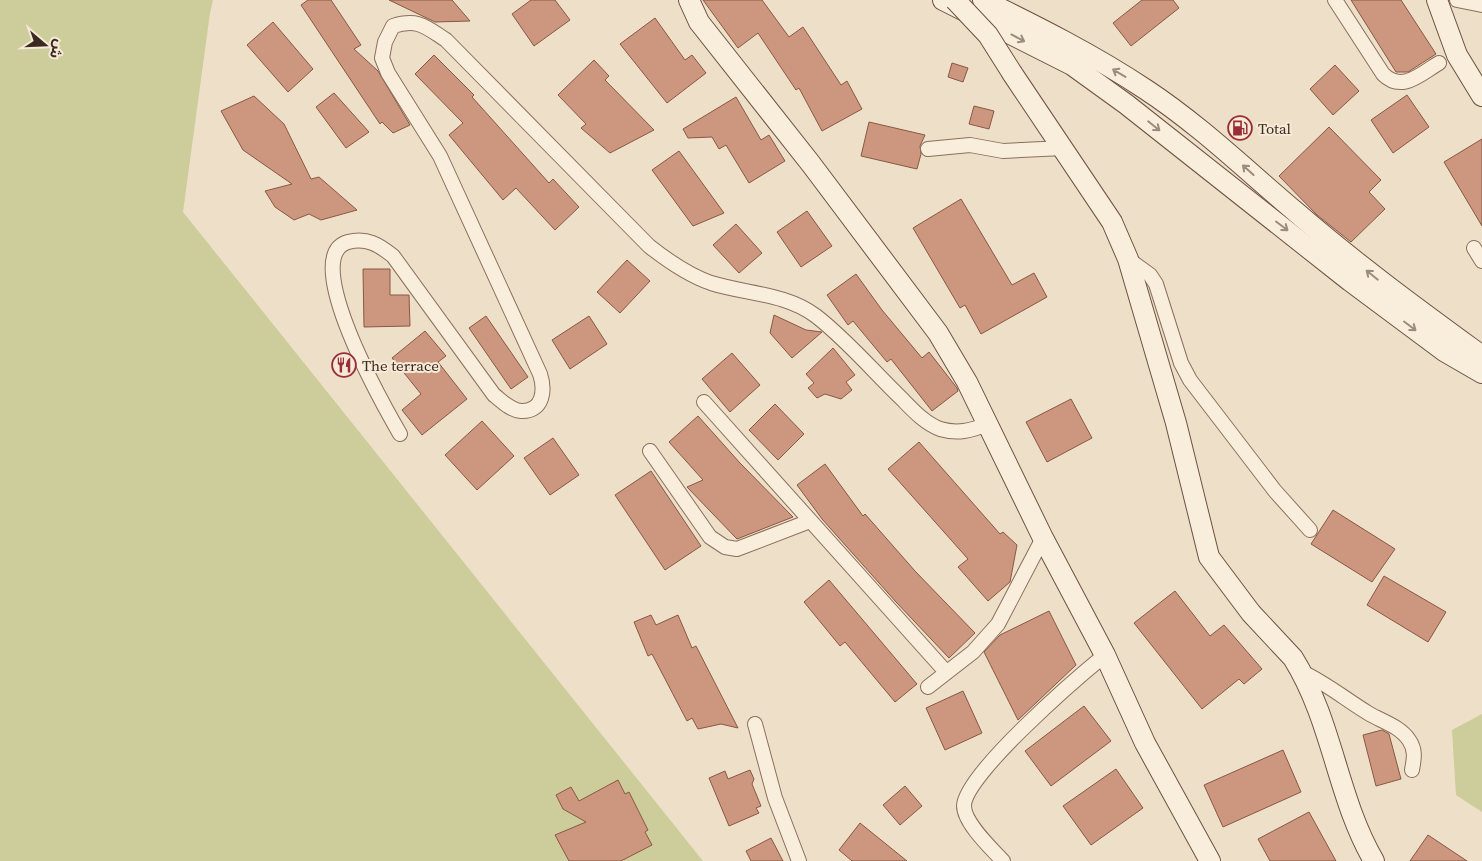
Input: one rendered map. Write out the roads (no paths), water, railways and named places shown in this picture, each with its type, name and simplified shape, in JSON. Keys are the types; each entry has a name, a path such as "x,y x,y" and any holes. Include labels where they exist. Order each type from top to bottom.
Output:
{"street":[{"path":"674,0 686,14 699,22"},
{"path":"690,0 699,22 811,164 938,333 987,424 1043,538 1105,655 1145,743 1210,861"},
{"path":"944,0 1072,65 1126,104 1413,328 1444,351 1482,373"},
{"path":"955,0 988,35 1112,222 1128,259 1176,423 1209,557 1226,583 1293,658 1302,672 1320,709 1348,800 1374,861"},
{"path":"983,0 1036,26 1146,89 1210,136 1298,214 1374,277 1482,356"},
{"path":"1334,0 1383,74 1392,81 1403,83 1439,63"},
{"path":"1446,0 1438,0 1457,55 1482,96"},
{"path":"1457,0 1482,5"},
{"path":"400,434 366,372 340,304 331,267 334,254 345,242 360,239 377,244 393,256 494,395 508,406 521,411 533,409 542,400 544,387 440,156 388,73 382,58 385,42 393,26 408,21 425,27 446,40 649,246 672,263 712,283 773,296 797,305 816,316 920,417 939,428 971,432 987,424"},
{"path":"928,148 970,145 1004,150 1064,148"},
{"path":"1474,248 1482,261"},
{"path":"1128,259 1150,275 1156,284 1181,363 1190,380 1275,491 1310,530"},
{"path":"1460,340 1482,342"},
{"path":"704,402 946,672"},
{"path":"650,451 710,537 725,547 737,549 810,521"},
{"path":"928,687 973,652 998,624 1043,538"},
{"path":"1003,861 968,820 964,807 967,795 978,777 1015,738 1071,682 1105,655"},
{"path":"1302,672 1319,680 1400,731 1412,746 1414,754 1412,770"},
{"path":"755,724 775,798 799,861"}],"place":[{"name":"Total","path":"1240,128"},
{"name":"The terrace","path":"344,365"}]}
